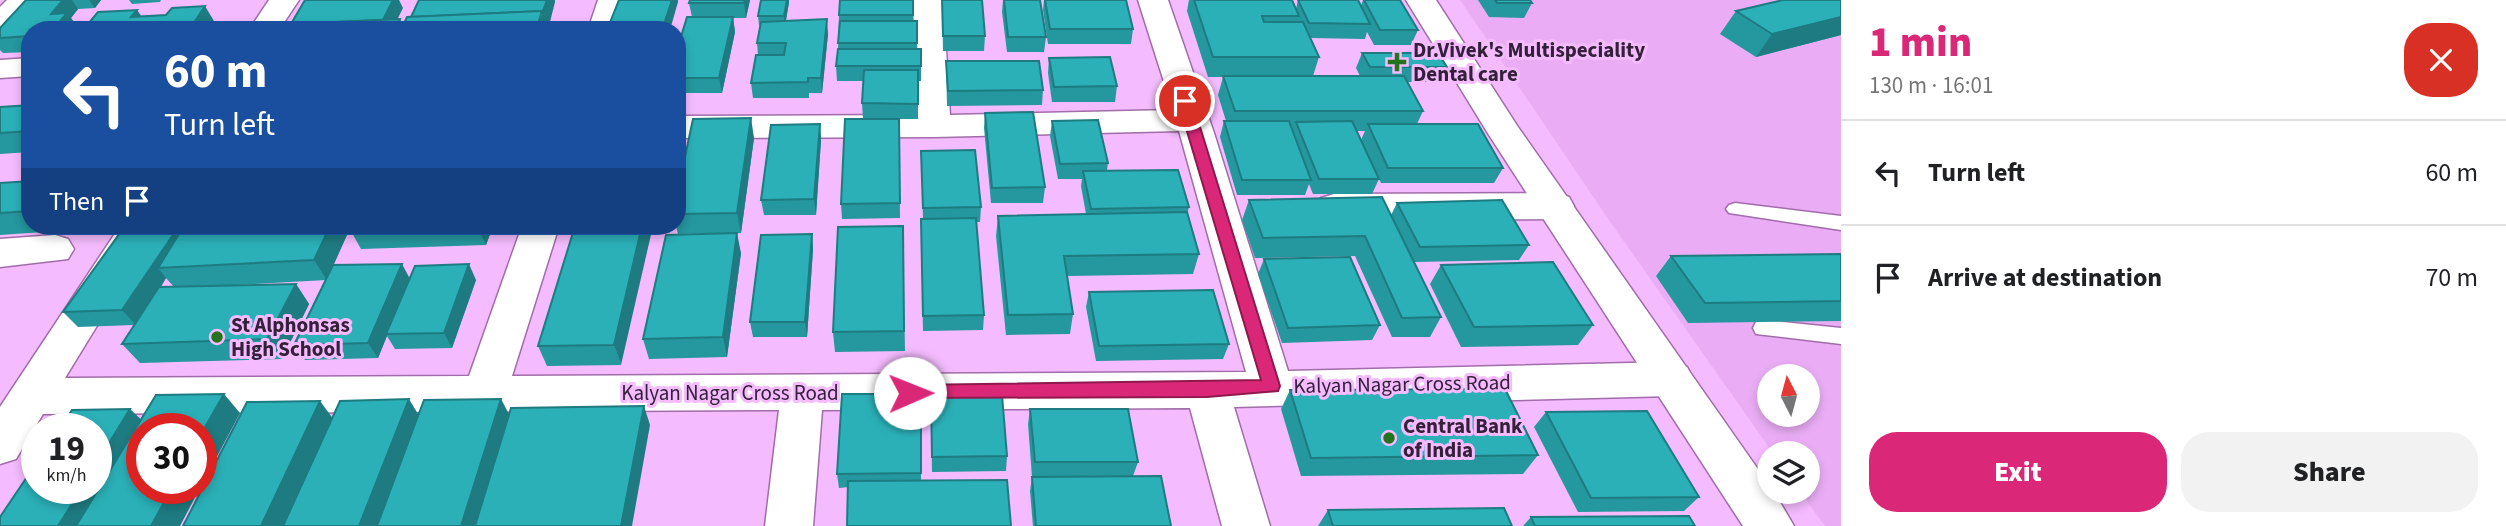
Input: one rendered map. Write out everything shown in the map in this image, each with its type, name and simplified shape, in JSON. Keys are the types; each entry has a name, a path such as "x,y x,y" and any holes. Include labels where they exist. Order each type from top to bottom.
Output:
{"street":[{"path":"0,25 23,0"},
{"path":"270,21 284,0"},
{"path":"607,21 613,0"},
{"path":"928,0 934,126"},
{"path":"1153,0 1197,107 1219,208 1271,386"},
{"path":"1420,0 1506,135 1770,526"},
{"path":"0,69 21,68"},
{"path":"686,127 934,126 1197,107"},
{"path":"1300,207 1556,206"},
{"path":"1219,208 1260,208"},
{"path":"0,444 133,235"},
{"path":"485,392 537,235"},
{"path":"0,253 55,249"},
{"name":"Kalyan Nagar Cross Road","path":"31,396 1207,390 1271,386 1672,379"},
{"path":"1207,390 1245,526"},
{"path":"789,526 802,394"}],"lane":[{"path":"1735,209 1841,223"},
{"path":"1763,328 1841,336"}],"shaded area":[{"path":"1460,0 1841,0 1841,526 1825,526 1809,504 1820,504 1820,441 1765,441 1611,223"}],"building":[{"path":"26,0 63,0 51,14 67,13 60,21 21,21 21,37 0,38 0,28"},
{"path":"305,0 393,0 383,20 293,21"},
{"path":"419,0 547,0 542,13 411,17"},
{"path":"619,0 672,0 665,21 611,21"},
{"path":"690,0 745,0 744,3 689,3"},
{"path":"761,0 787,0 784,16 758,16"},
{"path":"840,0 913,0 913,15 839,15"},
{"path":"942,0 982,0 985,36 943,36"},
{"path":"1004,0 1040,0 1046,37 1008,37"},
{"path":"1045,0 1126,0 1133,29 1050,29"},
{"path":"1194,0 1292,0 1299,16 1262,16 1264,22 1303,22 1319,57 1213,57"},
{"path":"1298,0 1358,0 1370,24 1309,23"},
{"path":"1364,0 1400,0 1418,30 1380,30"},
{"path":"1495,0 1530,0 1532,3 1497,3"},
{"path":"1783,0 1841,0 1841,17 1772,34 1736,11"},
{"path":"205,6 195,21 90,21 98,12 137,10 131,17 166,15 172,8"},
{"path":"542,11 539,21 405,21 407,17"},
{"path":"687,17 733,17 719,78 686,78"},
{"path":"400,19 399,21 355,21"},
{"path":"827,19 821,78 808,78 808,82 751,83 756,55 784,55 786,43 757,43 761,22"},
{"path":"840,21 917,21 917,43 838,43"},
{"path":"838,49 921,49 921,66 836,66"},
{"path":"1362,53 1438,53 1447,67 1370,67"},
{"path":"1110,57 1117,86 1054,87 1049,58"},
{"path":"946,61 1039,61 1043,90 948,91"},
{"path":"864,70 918,70 918,104 862,103"},
{"path":"1223,76 1404,76 1423,111 1235,111"},
{"path":"21,106 21,132 0,133 0,107"},
{"path":"1033,112 1045,187 992,188 985,113"},
{"path":"751,118 737,213 686,214 686,152 693,119"},
{"path":"845,119 899,119 900,203 841,204"},
{"path":"1098,120 1108,163 1060,164 1052,121"},
{"path":"1224,121 1289,121 1311,180 1242,180"},
{"path":"1352,121 1379,179 1319,179 1296,122"},
{"path":"820,124 814,199 761,200 771,125"},
{"path":"1368,124 1478,124 1503,168 1388,168"},
{"path":"975,150 981,207 923,208 921,151"},
{"path":"1178,170 1189,207 1091,209 1083,171"},
{"path":"21,182 21,212 0,213 0,183"},
{"path":"1382,197 1441,317 1402,318 1365,236 1263,238 1249,200"},
{"path":"1502,200 1529,245 1420,247 1397,203"},
{"path":"1187,212 1199,254 1064,256 1073,314 1008,315 998,216"},
{"path":"976,218 984,315 923,316 921,219"},
{"path":"903,226 904,331 833,332 838,227"},
{"path":"737,233 723,337 643,339 666,235"},
{"path":"812,234 805,322 750,322 761,235"},
{"path":"119,235 173,235 122,310 63,312"},
{"path":"178,235 326,235 314,260 158,268"},
{"path":"572,235 640,235 614,345 538,346"},
{"path":"1841,254 1841,301 1705,303 1671,256"},
{"path":"1350,257 1380,325 1288,328 1264,259"},
{"path":"1553,262 1593,325 1474,327 1441,265"},
{"path":"402,264 368,343 294,345 333,265"},
{"path":"469,264 444,333 386,334 415,266"},
{"path":"296,284 267,339 122,344 159,287"},
{"path":"1213,290 1229,344 1099,346 1089,292"},
{"path":"1505,389 1538,455 1311,458 1290,390"},
{"path":"224,394 213,413 145,413 156,395"},
{"path":"842,394 921,394 921,473 837,474"},
{"path":"1002,395 1007,456 932,457 931,396"},
{"path":"409,399 359,526 283,526 340,401"},
{"path":"501,399 461,526 377,526 424,400"},
{"path":"320,401 261,526 183,526 194,504 217,504 217,460 247,402"},
{"path":"644,406 621,526 475,526 511,408"},
{"path":"130,409 112,438 112,413 70,413 72,410"},
{"path":"1030,409 1128,409 1138,462 1035,462"},
{"path":"1647,411 1699,497 1591,498 1546,412"},
{"path":"126,444 126,504 163,504 151,526 76,526 89,504 112,504 112,467"},
{"path":"1161,476 1171,526 1036,526 1032,477"},
{"path":"1007,480 1011,526 847,526 848,481"},
{"path":"21,486 21,504 72,504 58,526 0,526 0,517"},
{"path":"1504,508 1512,526 1333,526 1328,510"},
{"path":"1689,516 1695,526 1535,526 1531,517"}],"place":[{"name":"Dr.Vivek's Multispeciality Dental care","path":"1397,62"},
{"name":"St Alphonsas High School","path":"217,337"},
{"name":"Central Bank of India","path":"1389,438"}],"route":[{"path":"910,393 1207,390 1271,386 1197,133 1185,101"}]}
